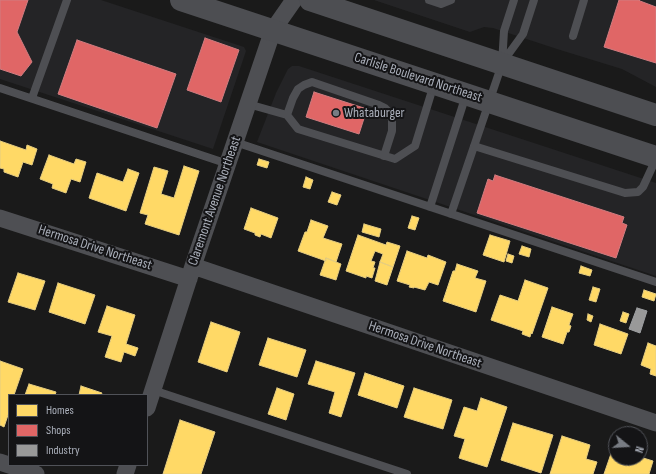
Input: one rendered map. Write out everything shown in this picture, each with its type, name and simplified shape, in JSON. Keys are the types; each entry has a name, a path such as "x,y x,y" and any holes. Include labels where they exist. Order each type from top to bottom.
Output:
{"main road":[{"name":"Carlisle Boulevard Northeast","path":"180,0 656,158"},
{"path":"310,0 656,115"}],"street":[{"name":"Claremont Avenue Northeast","path":"148,405 191,272 273,30 294,0"},
{"name":"Hermosa Drive Northeast","path":"0,218 191,272 656,423"},
{"path":"12,466 36,474"}],"lane":[{"path":"32,98 67,0"},
{"path":"429,0 441,4 451,0"},
{"path":"451,214 502,64 504,31 514,0"},
{"path":"502,64 523,34 534,0"},
{"path":"573,36 584,0"},
{"path":"287,114 298,89 312,82 379,105 390,113 392,120 392,131 384,156"},
{"path":"248,104 287,114 298,129 395,159 415,146 434,84"},
{"path":"0,88 228,164"},
{"path":"430,207 466,94"},
{"path":"235,142 656,282"},
{"path":"474,146 625,193 638,192 643,187 656,158"},
{"path":"153,390 407,474"}],"shaded area":[{"path":"0,0 101,0 244,47 246,51 213,149 0,79"},
{"path":"374,0 656,0 656,87 622,69 493,28 484,27 470,32"},
{"path":"292,66 299,66 656,183 656,276 257,142 276,93 288,69"}],"building: Homes":[{"path":"0,141 26,150 27,145 37,149 32,165 23,162 18,177 4,172 4,169 0,168"},
{"path":"49,155 74,164 76,159 86,162 80,182 71,179 66,193 52,188 53,184 40,179"},
{"path":"259,159 269,162 267,168 257,165"},
{"path":"184,166 199,171 179,235 145,224 148,215 140,213 154,167 168,171 161,194 174,198"},
{"path":"128,169 139,173 126,211 89,198 97,173 123,182"},
{"path":"306,177 313,180 310,189 303,187"},
{"path":"332,192 341,195 337,205 328,202"},
{"path":"251,208 278,218 271,238 261,234 260,237 255,235 255,233 244,229"},
{"path":"412,216 419,218 415,230 408,228"},
{"path":"311,220 328,226 323,238 342,244 336,262 326,258 326,261 298,251"},
{"path":"364,224 381,229 379,237 362,232"},
{"path":"358,235 386,245 387,242 400,246 393,267 380,262 383,254 375,251 371,261 375,262 372,278 366,276 366,278 346,271"},
{"path":"490,235 510,241 504,262 483,255"},
{"path":"522,246 531,249 529,257 519,254"},
{"path":"407,251 427,258 428,255 446,262 438,285 429,282 425,290 409,287 410,285 397,281"},
{"path":"508,254 514,256 512,263 506,261"},
{"path":"326,258 341,264 336,280 320,275"},
{"path":"380,262 393,267 387,285 375,281"},
{"path":"457,264 478,271 475,278 486,281 476,312 443,301 453,271 455,271"},
{"path":"581,266 592,270 590,276 579,273"},
{"path":"18,273 45,281 35,310 8,302"},
{"path":"525,280 548,288 530,337 522,334 523,331 491,320 500,295 518,301"},
{"path":"58,283 95,295 85,324 49,312"},
{"path":"593,287 600,289 596,302 589,300"},
{"path":"644,290 656,294 654,301 642,297"},
{"path":"107,306 135,315 126,344 138,348 135,356 124,352 121,362 105,357 112,336 98,332"},
{"path":"552,307 573,314 569,325 571,326 569,332 567,332 563,344 542,337"},
{"path":"623,312 629,314 626,323 620,321"},
{"path":"588,314 593,316 591,322 587,320"},
{"path":"211,322 240,332 227,372 198,362"},
{"path":"600,324 628,334 621,354 594,345"},
{"path":"268,338 306,350 297,377 259,365"},
{"path":"648,343 656,346 656,376 650,374 651,369 641,365"},
{"path":"0,361 23,369 14,394 8,394 8,415 4,427 0,425"},
{"path":"316,361 355,373 341,417 329,413 335,392 308,384"},
{"path":"365,373 404,386 397,408 358,395"},
{"path":"29,384 56,392 55,394 25,394"},
{"path":"81,386 102,393 102,394 79,394"},
{"path":"277,388 294,394 286,420 268,414"},
{"path":"414,388 452,400 443,429 404,417"},
{"path":"481,398 507,407 487,467 459,458 465,439 454,436 464,407 477,411"},
{"path":"180,420 215,432 201,474 163,474"},
{"path":"513,423 553,435 541,473 501,460"},
{"path":"562,436 590,445 586,459 597,462 593,474 550,474"},
{"path":"648,459 653,461 649,474 604,474 608,462 608,466 648,466"}],"building: Shops":[{"path":"0,0 28,0 17,32 32,62 21,76 0,69"},
{"path":"619,0 639,0 656,7 656,63 604,47"},
{"path":"205,38 239,50 221,102 187,90"},
{"path":"77,40 176,74 157,128 58,94"},
{"name":"Whataburger","path":"314,92 367,109 359,134 306,117"},
{"path":"495,175 624,217 622,223 627,225 616,258 477,213 488,179 493,181"}],"building: Industry":[{"path":"637,308 647,311 640,333 629,329"}],"place":[{"name":"Whataburger","path":"336,113"}]}
